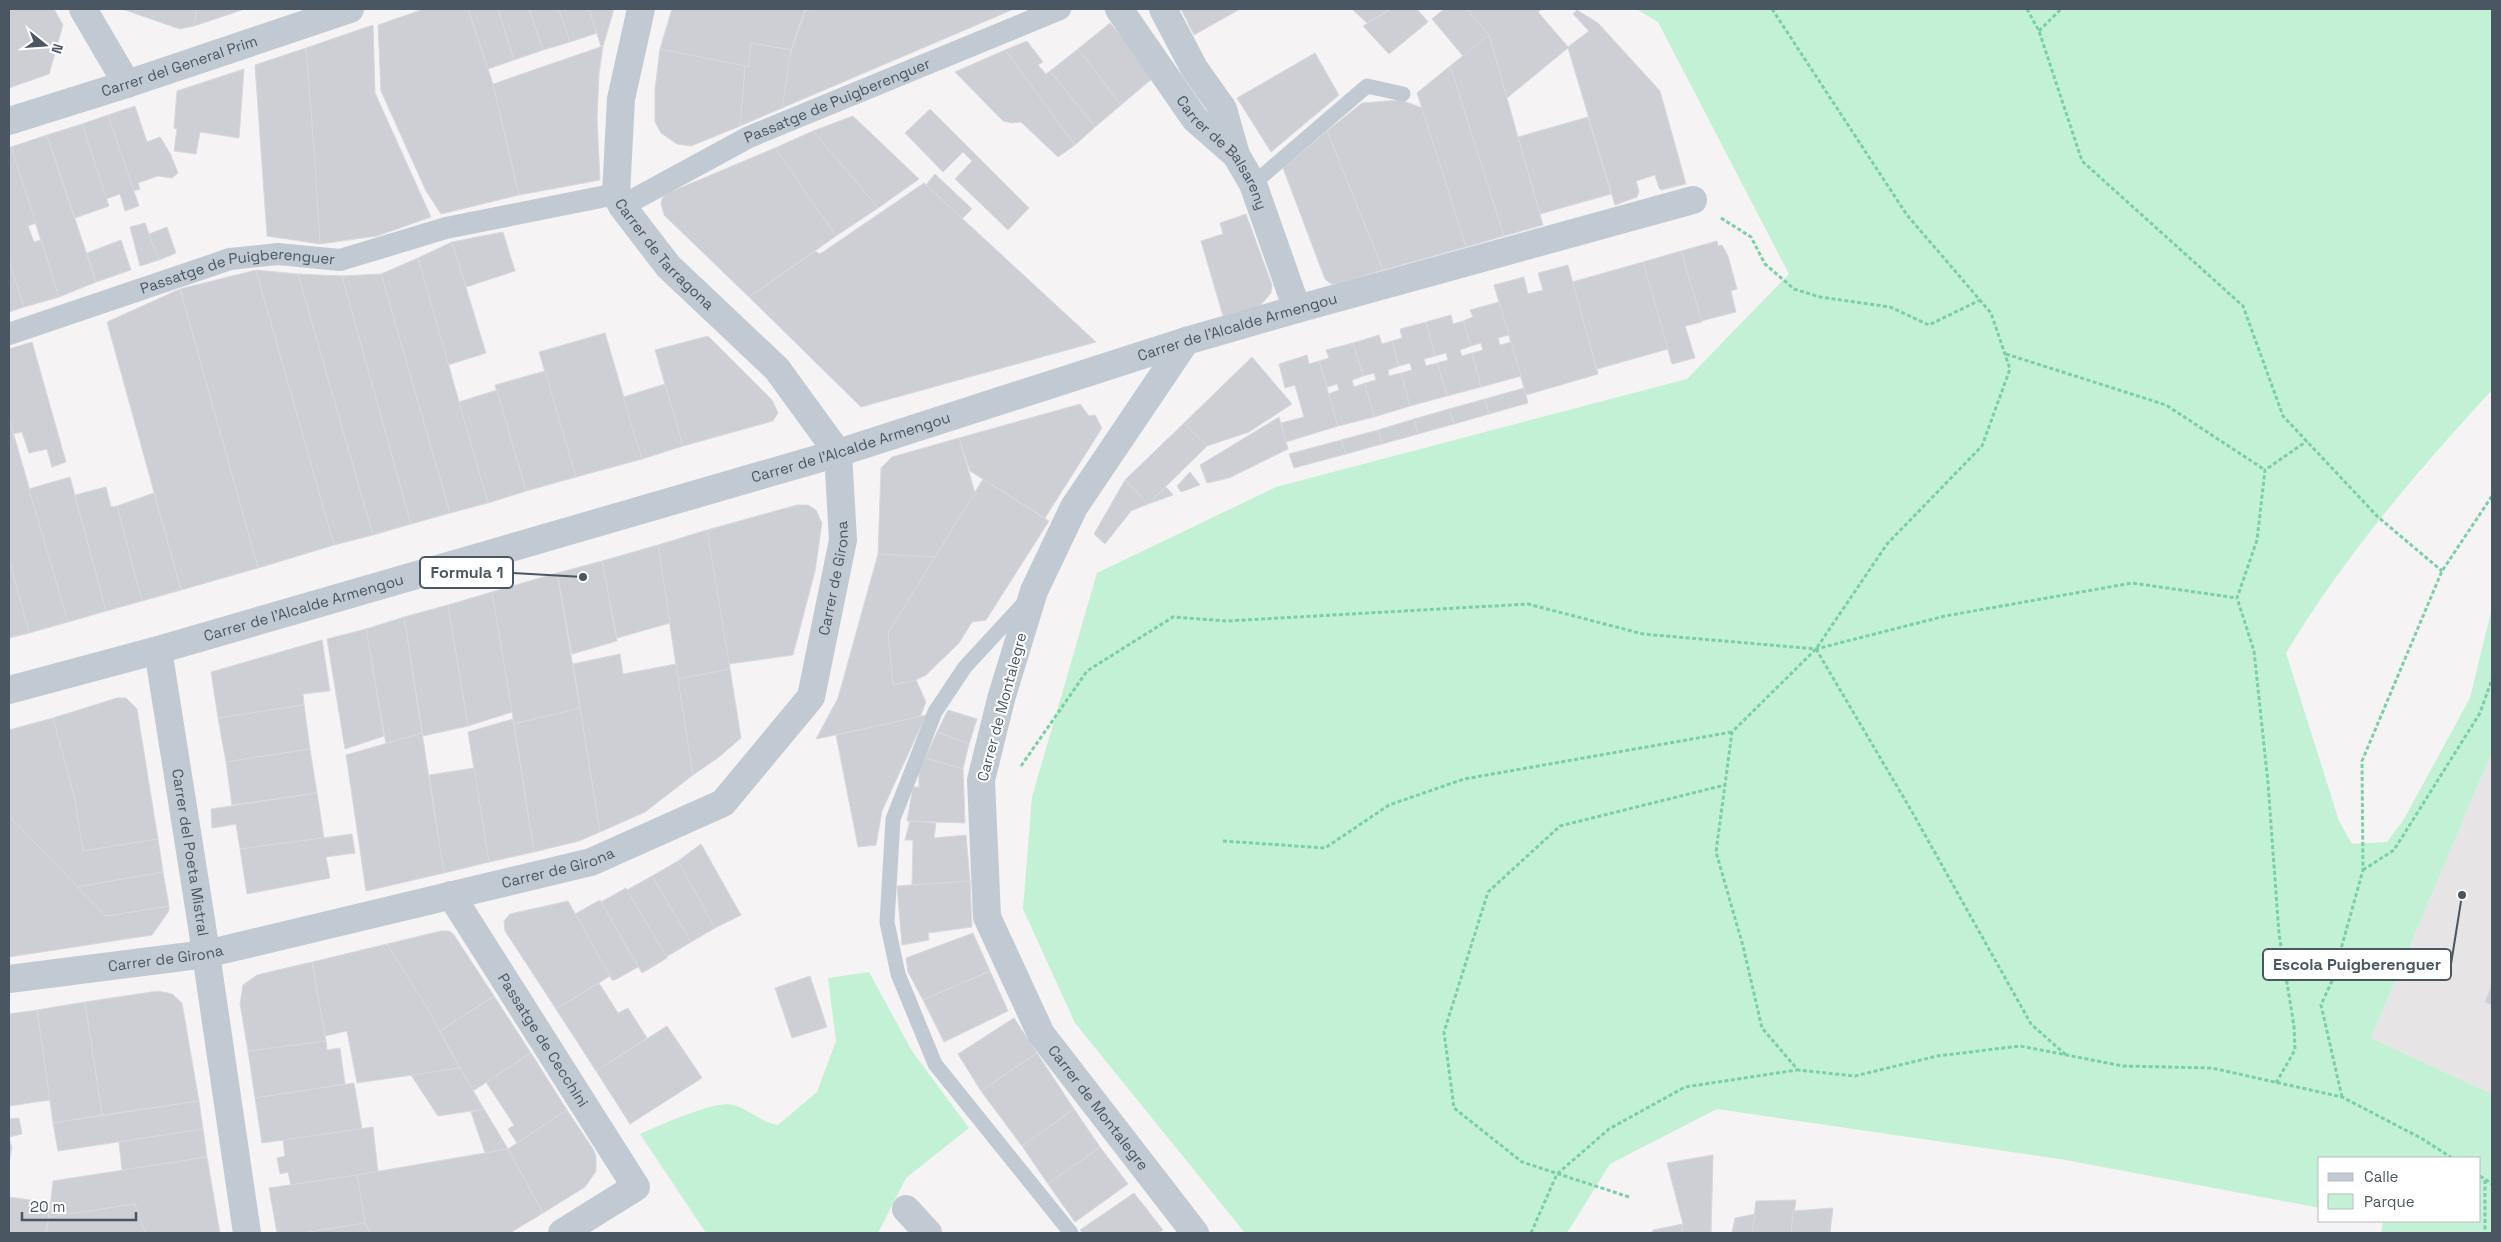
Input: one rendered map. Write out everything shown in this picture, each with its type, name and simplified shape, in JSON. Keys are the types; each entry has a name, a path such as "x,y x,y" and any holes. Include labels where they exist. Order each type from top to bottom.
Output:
{"street":[{"path":"83,9 127,84"},
{"name":"Carrer del General Prim","path":"9,121 127,84 350,9"},
{"name":"Carrer de Tarragona","path":"641,9 621,99 619,200 668,266 777,369 838,453"},
{"name":"Passatge de Puigberenguer","path":"9,334 230,259 278,254 340,260 446,228 619,200 749,137 1060,9"},
{"name":"Carrer de Balsareny","path":"1119,9 1195,118 1236,155 1254,184 1297,309"},
{"path":"1163,9 1194,68 1223,109 1236,155"},
{"name":"Carrer de l'Alcalde Armengou","path":"9,690 158,650 838,453 1186,341 1693,200"},
{"name":"Carrer de Montalegre","path":"1186,341 1074,507 1034,591 1001,699 980,780 987,917 1041,1034 1195,1233"},
{"name":"Carrer de Girona","path":"9,979 206,954 591,862 722,803 810,697 843,540 838,453"},
{"name":"Carrer del Poeta Mistral","path":"158,650 206,954 247,1233"},
{"name":"Passatge de Cecchini","path":"451,895 636,1187 562,1233"},
{"path":"906,1209 928,1233"}],"lane":[{"path":"1254,184 1367,86 1403,94"},
{"path":"1034,591 965,667 935,712 893,819 887,922 898,974 936,1064 1071,1233"}],"path":[{"path":"1223,842 1325,848 1389,805 1464,779 1732,732 1816,649 1887,544 1982,446 2010,369 1991,313 1907,215 1772,9"},
{"path":"2027,9 2039,31 2082,161 2243,306 2283,416 2378,517 2442,571"},
{"path":"2039,31 2061,9"},
{"path":"1693,200 1751,237 1765,264 1794,289 1820,297 1890,307 1929,324 1980,300"},
{"path":"2005,354 2166,405 2265,470"},
{"path":"2276,1082 2295,1050 2294,1026 2279,934 2268,783 2254,651 2237,598 2257,540 2265,470 2306,441"},
{"path":"2342,1097 2321,1006 2332,981 2363,870 2362,761 2442,571 2492,496"},
{"path":"1020,768 1087,672 1173,617 1227,622 1528,604 1644,634 1816,649 1945,616 2132,583 2237,598"},
{"path":"1816,649 1911,810 2030,1024 2066,1056"},
{"path":"2363,870 2394,850 2480,713 2492,679"},
{"path":"1732,732 1716,852 1762,1028 1798,1070"},
{"path":"1629,1197 1522,1162 1454,1108 1444,1032 1488,892 1560,826 1725,785"},
{"path":"1531,1233 1557,1174 1609,1129 1685,1087 1798,1070 1855,1076 1937,1056 2020,1046 2123,1066 2212,1068 2342,1097 2421,1138 2450,1157"},
{"path":"2481,1177 2492,1184"},
{"path":"2485,1180 2485,1233"}],"shaded area":[{"path":"2492,752 2492,1094 2371,1038"}],"green space":[{"path":"1636,9 2492,9 2492,390 2382,516 2332,583 2286,653 2339,821 2352,844 2387,842 2404,819 2470,698 2492,608 2492,752 2371,1038 2492,1094 2492,1233 2381,1233 2383,1222 2481,1222 2481,1157 2318,1157 2318,1208 2066,1160 1717,1109 1610,1164 1567,1233 1245,1233 1075,1023 1023,909 1032,797 1097,573 1276,487 1687,379 1789,274 1658,22"},
{"path":"869,972 912,1051 969,1128 906,1178 878,1233 706,1233 640,1134 701,1110 725,1104 740,1107 765,1121 778,1125 817,1092 836,1041 828,978"}],"building":[{"path":"9,9 54,9 63,25 49,74 9,88"},
{"path":"122,9 197,9 194,26 180,29"},
{"path":"197,9 245,9 194,26"},
{"path":"424,9 468,9 493,84 519,195 441,214 426,191 381,91 378,25"},
{"path":"468,9 498,9 514,60 488,69"},
{"path":"498,9 529,9 543,50 514,60"},
{"path":"529,9 559,9 570,42 543,50"},
{"path":"559,9 589,9 597,33 570,42"},
{"path":"589,9 614,9 603,46 601,46"},
{"path":"672,9 805,9 791,50 751,43 748,67 660,49"},
{"path":"811,9 1014,9 782,108 789,58 805,11"},
{"path":"1181,9 1240,9 1194,35"},
{"path":"1352,9 1391,9 1367,23"},
{"path":"1391,9 1417,9 1428,22 1389,54 1363,26"},
{"path":"1444,9 1467,9 1489,35 1463,56 1432,19"},
{"path":"1467,9 1542,9 1538,12 1568,47 1589,31 1573,14 1577,10 1598,23 1660,91 1686,184 1661,190 1655,175 1636,181 1639,191 1637,197 1615,205 1568,48 1507,98 1489,35"},
{"path":"1110,23 1154,77 1121,105 1078,49"},
{"path":"373,25 375,93 431,217 377,236 320,244 306,48"},
{"path":"1489,35 1543,225 1504,236 1450,66"},
{"path":"1027,41 1043,62 1038,65 1046,74 1050,71 1095,127 1075,145 1005,50"},
{"path":"751,43 791,50 782,108 740,126 745,66 748,67"},
{"path":"603,46 599,74 597,118 600,180 519,195 493,84"},
{"path":"306,48 320,244 267,236 255,65"},
{"path":"660,49 745,66 740,126 691,146 677,144 661,133 655,122 655,90"},
{"path":"1078,49 1121,105 1095,127 1050,71"},
{"path":"1005,50 1075,145 1058,157 1021,122 1003,121 955,72"},
{"path":"1315,53 1339,95 1271,152 1237,98"},
{"path":"1450,66 1504,236 1466,247 1417,93"},
{"path":"244,69 239,138 200,132 196,154 174,151 177,129 174,128 177,91"},
{"path":"1401,100 1422,108 1466,247 1383,270 1327,131 1362,103"},
{"path":"135,106 147,142 160,137 171,155 178,173 172,178 158,176 138,183 140,189 133,191 108,115"},
{"path":"930,109 1029,208 1008,230 955,179 972,161 963,152 943,172 905,133"},
{"path":"108,115 139,206 125,211 120,194 106,199 82,124"},
{"path":"853,116 919,179 878,208 813,131"},
{"path":"1588,117 1611,194 1540,214 1518,137"},
{"path":"82,124 109,206 75,218 47,135"},
{"path":"813,131 878,208 836,236 775,148"},
{"path":"1327,131 1383,270 1336,284 1331,284 1325,279 1283,168"},
{"path":"47,135 96,282 59,297 11,147"},
{"path":"11,147 36,223 28,226 34,242 41,240 59,297 24,307 9,261 9,148"},
{"path":"775,148 836,236 749,297 664,215 661,203 663,197 668,193"},
{"path":"935,174 972,209 962,219 926,185"},
{"path":"924,183 1096,342 861,407 749,297 815,251 820,254"},
{"path":"1246,214 1272,285 1271,293 1260,306 1223,316 1201,241 1223,234 1220,223"},
{"path":"145,223 159,260 140,266 130,227"},
{"path":"167,227 176,253 159,260 149,234"},
{"path":"503,232 515,271 466,287 452,242"},
{"path":"121,240 131,270 96,282 87,253"},
{"path":"1717,241 1718,246 1722,245 1728,256 1737,289 1731,291 1736,312 1701,321 1681,251"},
{"path":"452,242 486,353 448,365 418,258"},
{"path":"1681,251 1702,322 1685,326 1695,358 1672,364 1643,262"},
{"path":"418,258 488,503 450,513 381,274"},
{"path":"9,261 24,307 9,312"},
{"path":"1643,262 1668,349 1597,369 1572,282"},
{"path":"1568,265 1598,374 1526,395 1494,285 1524,277 1528,294 1543,290 1538,273"},
{"path":"256,270 334,545 258,568 180,289"},
{"path":"256,270 298,274 373,535 334,545"},
{"path":"298,274 342,276 411,524 373,535"},
{"path":"381,274 450,513 411,524 342,276"},
{"path":"180,289 258,568 181,590 107,322"},
{"path":"1499,302 1509,335 1498,338 1500,345 1511,342 1521,376 1481,387 1472,353 1483,350 1481,343 1471,346 1463,321 1473,317 1470,310"},
{"path":"1451,315 1453,324 1463,321 1471,346 1460,350 1462,356 1472,353 1481,387 1447,396 1437,363 1448,360 1446,353 1435,356 1426,322"},
{"path":"1426,322 1435,356 1424,359 1426,366 1437,363 1447,396 1410,406 1401,373 1412,370 1410,363 1399,366 1392,341 1402,338 1400,329"},
{"path":"605,333 642,459 576,477 539,352"},
{"path":"1379,335 1382,344 1392,341 1399,366 1388,370 1389,376 1401,373 1410,406 1374,417 1365,383 1376,380 1374,373 1363,376 1353,343"},
{"path":"708,336 772,400 778,413 773,421 683,446 655,350"},
{"path":"32,342 66,462 52,467 47,449 29,453 22,432 13,434 9,418 9,349"},
{"path":"1353,343 1363,376 1352,380 1354,387 1365,383 1374,417 1338,426 1328,394 1339,390 1337,384 1327,387 1319,361 1329,358 1326,350"},
{"path":"1307,355 1309,364 1319,361 1338,426 1286,442 1281,423 1304,417 1295,385 1285,388 1279,364"},
{"path":"1252,357 1292,404 1249,432 1207,446 1184,423"},
{"path":"545,371 576,477 526,491 495,385"},
{"path":"665,384 683,446 642,459 623,397"},
{"path":"1524,388 1528,403 1489,414 1485,399"},
{"path":"497,390 526,491 488,503 459,402"},
{"path":"1485,399 1489,414 1454,424 1449,409"},
{"path":"1080,404 1089,416 1095,415 1102,428 1045,518 970,471 959,438"},
{"path":"1449,409 1454,424 1418,434 1414,419"},
{"path":"1279,417 1288,449 1229,478 1207,483 1200,465"},
{"path":"9,418 68,622 29,633 9,559"},
{"path":"1414,419 1418,434 1382,444 1378,430"},
{"path":"1184,423 1207,446 1148,504 1125,480"},
{"path":"1378,430 1382,444 1346,454 1341,440"},
{"path":"959,438 975,493 935,557 878,554 881,468 892,457"},
{"path":"1341,440 1346,454 1294,468 1289,454"},
{"path":"1190,472 1200,485 1181,492 1177,486"},
{"path":"70,477 106,611 68,622 29,489"},
{"path":"983,479 1049,521 986,620 972,622 959,643 926,675 916,680 893,685 888,633"},
{"path":"1125,480 1148,504 1131,511 1105,544 1094,534"},
{"path":"106,487 111,507 117,506 142,601 106,611 75,495"},
{"path":"1166,487 1173,495 1148,504"},
{"path":"154,493 181,590 142,601 117,506"},
{"path":"797,505 808,505 816,510 822,523 815,571 793,655 729,664 707,530"},
{"path":"707,530 730,669 678,679 658,545"},
{"path":"658,545 670,623 617,638 602,561"},
{"path":"878,554 935,557 888,633 893,685 916,680 926,702 920,717 816,739 838,698"},
{"path":"9,559 29,633 9,638"},
{"path":"602,561 617,641 572,654 557,573"},
{"path":"557,573 580,708 514,724 492,592"},
{"path":"492,592 512,712 468,726 448,605"},
{"path":"448,605 468,726 423,736 404,617"},
{"path":"404,617 422,733 386,744 366,629"},
{"path":"366,629 384,736 345,749 327,639"},
{"path":"322,640 330,691 303,694 304,705 218,718 211,672"},
{"path":"620,654 623,674 676,664 693,775 645,812 600,832 573,664"},
{"path":"730,669 741,738 719,757 693,775 678,679"},
{"path":"117,698 126,698 137,709 158,839 83,851 75,800 53,718"},
{"path":"304,705 310,749 226,762 218,718"},
{"path":"580,708 600,832 579,841 534,852 514,724"},
{"path":"948,710 977,719 969,744 937,732"},
{"path":"926,715 882,811 876,845 858,847 836,735"},
{"path":"53,718 75,800 83,851 158,839 163,872 77,887 9,816 9,730"},
{"path":"513,719 534,852 489,862 468,732"},
{"path":"937,732 969,744 963,769 925,758"},
{"path":"422,733 444,873 366,891 346,755"},
{"path":"310,749 317,793 232,805 226,762"},
{"path":"925,758 963,769 965,823 907,821 913,787 919,787 919,772"},
{"path":"474,768 489,862 444,873 429,775"},
{"path":"317,793 324,838 240,849 236,824 212,828 211,809"},
{"path":"9,816 106,916 169,906 169,911 152,935 9,957"},
{"path":"910,821 936,823 934,838 966,835 970,881 912,885 913,840 905,840"},
{"path":"352,834 355,853 326,857 330,878 247,894 240,849"},
{"path":"701,844 741,915 715,928 678,861"},
{"path":"678,861 715,928 691,942 652,876"},
{"path":"163,872 169,906 106,916 77,887"},
{"path":"652,876 691,942 666,957 627,890"},
{"path":"970,881 972,927 928,933 929,940 902,945 897,886"},
{"path":"626,888 667,958 642,973 601,902"},
{"path":"600,900 638,967 615,980 612,980 575,914"},
{"path":"568,901 610,976 556,1009 505,931 504,921 510,914"},
{"path":"441,931 450,931 454,935 494,996 440,1031 387,944"},
{"path":"973,933 990,971 923,1000 908,972 906,958"},
{"path":"387,944 426,1006 460,1068 357,1083 347,1031 325,1036 312,962"},
{"path":"312,962 326,1041 248,1051 240,1004 243,985 257,975"},
{"path":"990,971 1008,1011 944,1042 923,1000"},
{"path":"810,976 827,1027 792,1038 775,988"},
{"path":"599,983 618,1013 628,1008 647,1038 596,1071 556,1009"},
{"path":"2492,984 2492,1005 2485,1002"},
{"path":"158,991 172,994 182,1003 199,1101 102,1115 85,1002"},
{"path":"494,996 531,1053 473,1091 440,1031"},
{"path":"85,1002 102,1115 53,1123 37,1010"},
{"path":"37,1010 50,1100 9,1106 9,1014"},
{"path":"1014,1018 1037,1053 981,1091 958,1054"},
{"path":"667,1026 702,1078 630,1124 596,1071"},
{"path":"326,1041 327,1050 340,1048 345,1084 255,1098 248,1051"},
{"path":"531,1053 567,1110 517,1143 508,1129 514,1125 486,1082"},
{"path":"1037,1053 1074,1109 1022,1146 981,1091"},
{"path":"460,1068 484,1109 438,1116 411,1075"},
{"path":"354,1083 362,1129 262,1143 255,1098"},
{"path":"199,1101 203,1129 58,1151 53,1123"},
{"path":"484,1109 508,1149 485,1153 471,1112"},
{"path":"1074,1109 1100,1147 1048,1184 1022,1146"},
{"path":"567,1110 593,1149 596,1156 596,1171 585,1187 543,1213 508,1149"},
{"path":"19,1118 22,1134 9,1137 9,1119"},
{"path":"373,1127 378,1172 291,1185 288,1172 280,1174 277,1158 285,1156 283,1140"},
{"path":"203,1129 207,1157 122,1170 119,1142"},
{"path":"9,1137 12,1148 9,1162"},
{"path":"1100,1147 1128,1184 1075,1222 1048,1184"},
{"path":"508,1149 543,1213 510,1233 370,1233 365,1223 357,1175"},
{"path":"1713,1155 1711,1233 1681,1233 1683,1224 1667,1163"},
{"path":"207,1157 220,1233 145,1233 135,1204 49,1217 53,1181"},
{"path":"357,1175 365,1223 303,1233 277,1233 269,1188"},
{"path":"1134,1193 1163,1230 1158,1233 1083,1233 1080,1230"},
{"path":"9,1197 50,1203 46,1233 9,1233"},
{"path":"1796,1200 1791,1233 1752,1233 1756,1201"},
{"path":"135,1204 145,1233 46,1233 49,1217"},
{"path":"1833,1208 1830,1233 1791,1233 1793,1211"},
{"path":"1755,1214 1752,1233 1732,1233 1735,1218"},
{"path":"365,1223 370,1233 303,1233"},
{"path":"1683,1224 1681,1233 1652,1233 1653,1230"}],"place":[{"name":"Formula 1","path":"583,577"},
{"name":"Escola Puigberenguer","path":"2462,895"}]}
